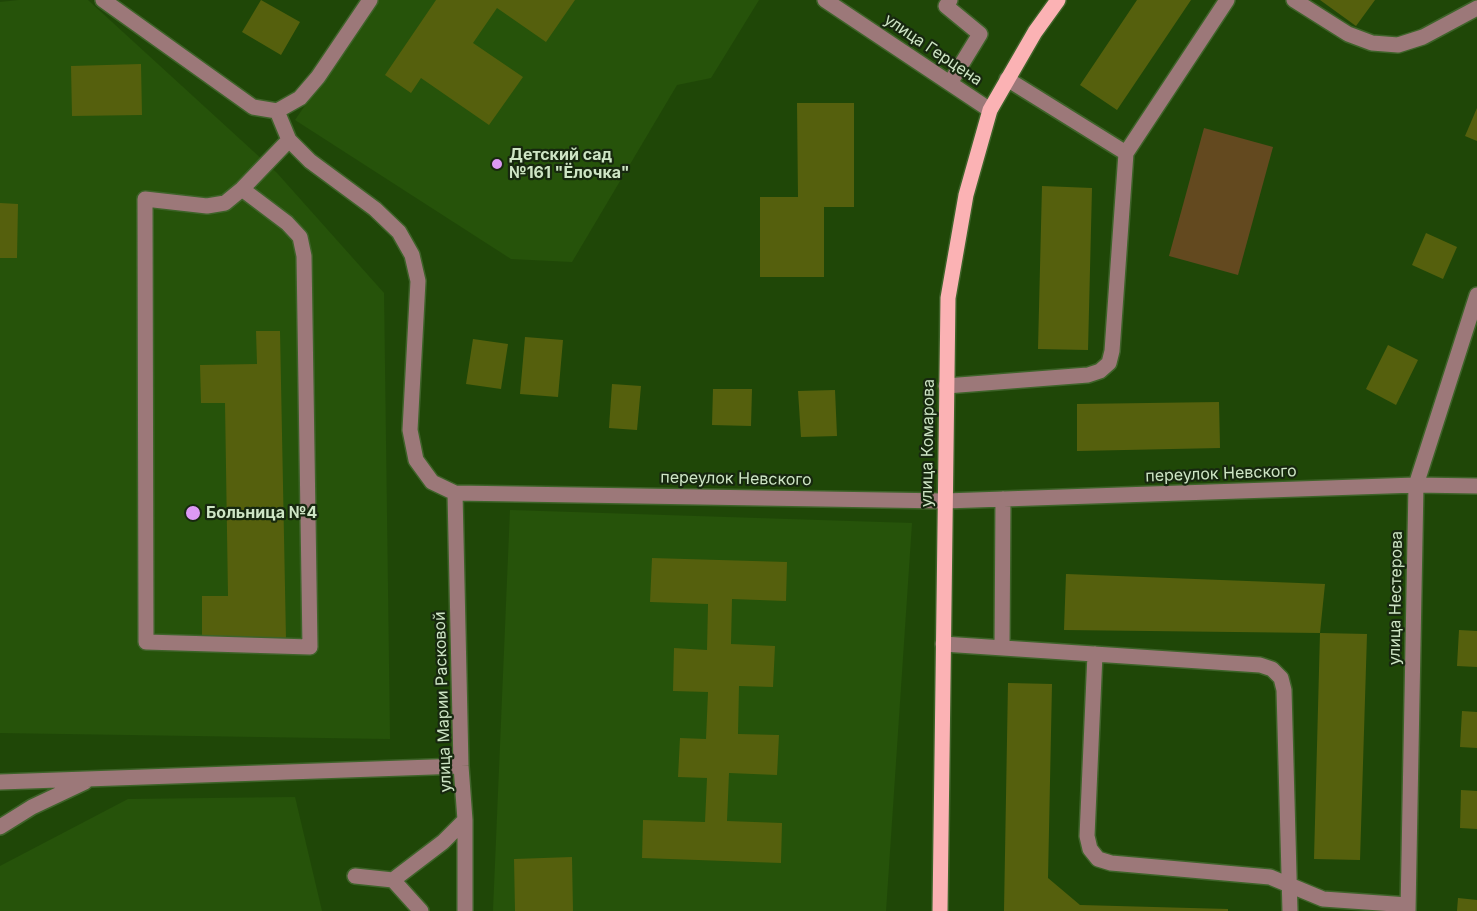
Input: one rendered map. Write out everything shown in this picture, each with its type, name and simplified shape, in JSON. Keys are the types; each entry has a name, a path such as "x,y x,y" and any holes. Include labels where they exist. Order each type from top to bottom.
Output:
{"main road":[{"name":"улица Комарова","path":"940,911 948,298 966,195 990,110 1035,32 1058,0"}],"street":[{"path":"103,0 254,106 278,111 300,98 318,78 370,0"},
{"name":"улица Герцена","path":"825,0 990,110"},
{"path":"950,0 946,6 980,34 950,83"},
{"path":"946,386 1088,375 1100,371 1109,363 1112,351 1126,153 1227,0"},
{"path":"1294,0 1348,34 1372,43 1398,45 1423,37 1477,7 1470,0"},
{"path":"1007,80 1126,153"},
{"name":"переулок Невского","path":"278,111 289,140 310,161 375,209 399,232 412,255 418,281 410,430 416,460 432,482 455,493 945,501 1416,485 1477,486"},
{"path":"242,189 287,223 300,237 304,256 310,647 146,642 145,199 207,206 225,203 242,189 289,140"},
{"name":"улица Нестерова","path":"1408,908 1416,485 1477,295"},
{"name":"улица Марии Расковой","path":"455,493 461,766 465,820 465,911"},
{"path":"1002,648 1003,499"},
{"path":"943,644 1260,665 1272,669 1281,678 1284,690 1290,911"},
{"path":"1095,654 1087,836 1090,849 1098,858 1111,863 1270,877 1323,899 1408,908"},
{"path":"0,783 461,766"},
{"path":"0,827 32,807 91,778"},
{"path":"393,880 443,842 465,820"},
{"path":"355,876 393,880 421,911"}],"shaded area":[{"name":"Больница №4","path":"88,0 277,173 384,293 390,739 0,733 0,2"},
{"name":"Детский сад №161 \"Ёлочка\"","path":"378,0 759,0 711,78 677,85 572,262 511,259 295,120"},
{"path":"1204,128 1273,147 1238,275 1169,256"},
{"path":"510,510 912,523 886,911 493,911"},
{"path":"295,797 322,911 0,911 0,866 128,799"}],"building":[{"path":"261,0 300,22 281,55 242,32"},
{"path":"436,0 575,0 546,42 497,8 473,43 523,77 489,125 421,78 411,93 385,75"},
{"path":"1137,0 1191,0 1117,110 1080,85"},
{"path":"1320,0 1375,0 1356,26"},
{"path":"141,64 142,115 72,116 71,66"},
{"path":"797,103 854,103 854,207 824,207 824,277 760,277 760,197 798,197"},
{"path":"1477,108 1477,141 1465,136"},
{"path":"1042,186 1092,188 1088,350 1038,349"},
{"path":"0,203 18,204 17,258 0,258"},
{"path":"1426,233 1457,247 1443,279 1412,265"},
{"path":"256,331 280,331 286,639 202,641 202,596 228,596 225,403 201,403 200,365 257,364"},
{"path":"525,337 563,340 558,397 520,394"},
{"path":"473,339 508,344 501,389 466,384"},
{"path":"1388,345 1418,360 1396,405 1366,389"},
{"path":"612,384 641,386 637,430 609,428"},
{"path":"713,389 752,389 751,426 712,425"},
{"path":"835,390 837,436 801,437 798,391"},
{"path":"1219,402 1220,448 1077,451 1077,404"},
{"path":"652,558 787,562 786,601 732,599 731,644 775,646 773,687 739,686 738,734 779,735 777,775 729,773 727,821 782,823 781,863 642,858 643,820 705,822 707,778 678,777 680,738 706,739 708,692 673,691 674,648 707,650 708,604 650,602"},
{"path":"1066,574 1325,584 1320,633 1064,630"},
{"path":"1459,630 1477,631 1477,667 1457,666"},
{"path":"1320,633 1367,634 1360,860 1314,859"},
{"path":"1008,683 1052,684 1048,878 1080,905 1228,909 1228,911 1004,911"},
{"path":"1462,711 1477,712 1477,748 1460,747"},
{"path":"1461,790 1477,791 1477,829 1460,828"},
{"path":"572,857 573,911 515,911 514,859"},
{"path":"1458,898 1477,900 1477,911 1457,911"}],"place":[{"name":"Детский сад №161 \"Ёлочка\"","path":"497,164"},
{"name":"Больница №4","path":"193,513"}]}
